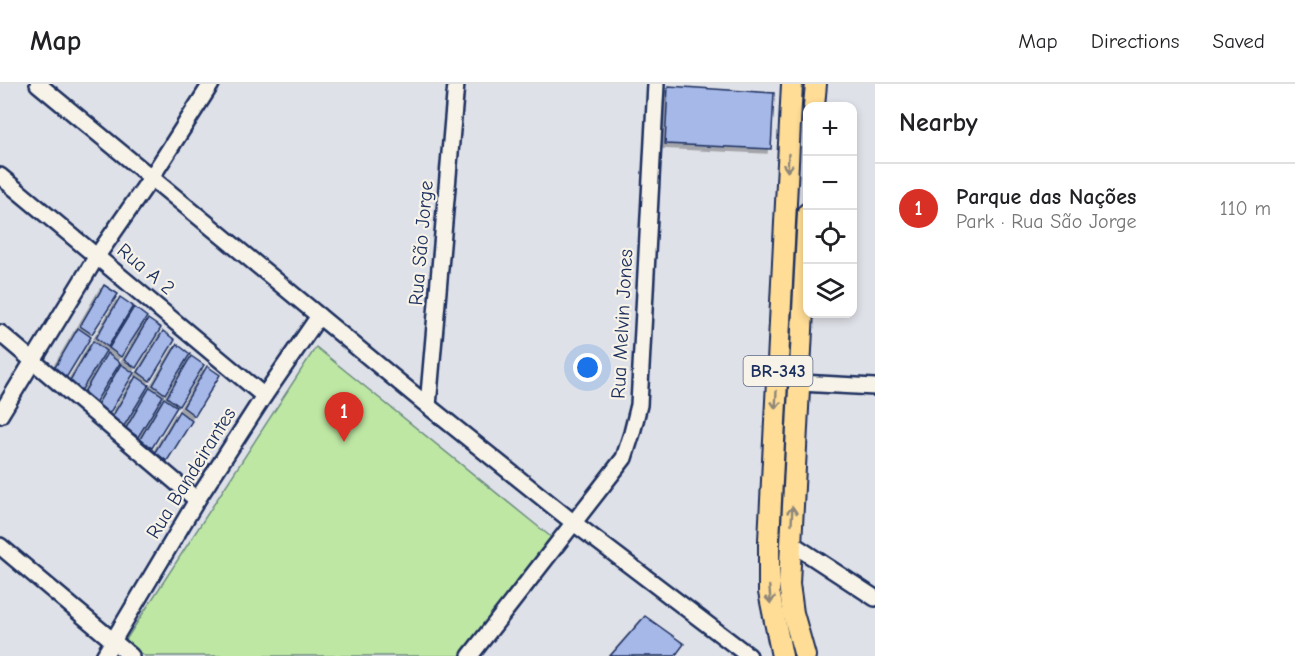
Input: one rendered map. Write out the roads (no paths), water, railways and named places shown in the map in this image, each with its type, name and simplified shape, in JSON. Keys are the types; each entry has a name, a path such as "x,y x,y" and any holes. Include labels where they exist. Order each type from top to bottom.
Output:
{"main road":[{"name":"BR-343","path":"782,656 769,592 769,540 792,84"},
{"path":"814,102 816,84"},
{"name":"BR-343","path":"805,264 789,584 793,613 805,656"}],"street":[{"path":"38,84 53,90 151,177 428,406 574,523 749,656"},
{"path":"0,415 98,255 211,84"},
{"name":"Rua São Jorge","path":"428,406 456,84"},
{"name":"Rua Melvin Jones","path":"470,656 624,458 639,405 656,84"},
{"name":"Rua A 2","path":"0,176 98,255 264,396"},
{"name":"Rua Bandeirantes","path":"104,656 197,500 319,316"},
{"path":"0,333 197,500"},
{"path":"800,383 875,387"},
{"path":"791,543 875,598"},
{"path":"0,546 131,656"}],"place":[{"name":"Parque das Nações","path":"344,442"}]}
